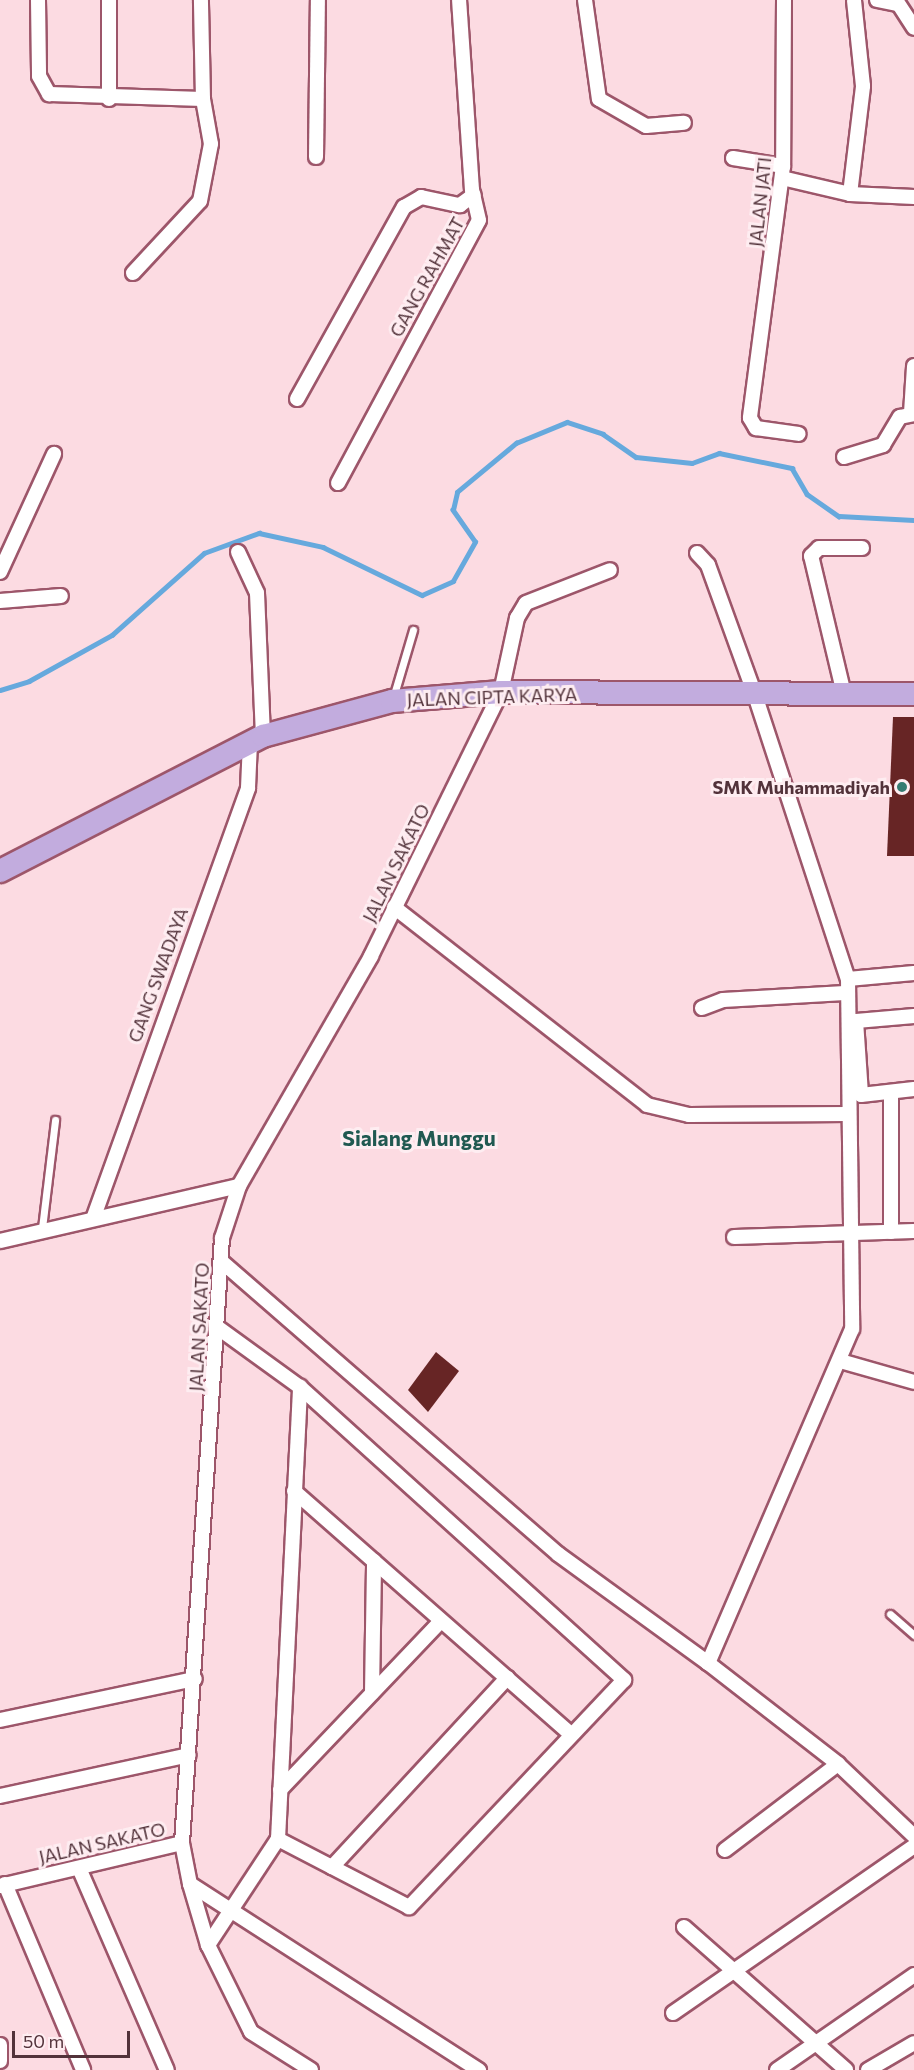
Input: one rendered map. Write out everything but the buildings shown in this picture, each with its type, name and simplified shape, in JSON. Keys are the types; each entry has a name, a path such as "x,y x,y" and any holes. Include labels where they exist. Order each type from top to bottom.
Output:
{"main road":[{"name":"JALAN CIPTA KARYA","path":"2,874 257,739 392,701 501,692 914,694"}],"street":[{"path":"38,0 41,88 78,99 203,99"},
{"path":"109,0 109,99"},
{"path":"133,273 200,201 211,144 203,99 201,0"},
{"path":"316,156 318,0"},
{"name":"GANG RAHMAT","path":"338,483 479,220 474,195 459,0"},
{"path":"585,0 599,99 646,126 684,123"},
{"name":"JALAN JATI","path":"784,0 783,172 750,406 756,428 799,434"},
{"path":"850,194 863,86 854,0"},
{"path":"877,0 896,2 914,28"},
{"path":"733,158 850,194 914,197"},
{"path":"297,399 404,207 421,197 460,205 474,195"},
{"path":"844,457 883,445 894,423 912,413 914,366"},
{"path":"0,572 54,454"},
{"path":"844,694 811,556 819,548 862,548"},
{"name":"GANG SWADAYA","path":"93,1219 248,788 257,739 257,593 238,552"},
{"path":"696,553 708,565 755,694 848,979 845,993 852,1329 708,1663"},
{"name":"JALAN SAKATO","path":"3,1885 182,1843 195,1679 222,1238 239,1186 394,907 501,692 517,618 526,603 610,570"},
{"path":"0,601 61,596"},
{"path":"394,907 647,1105 689,1115 848,1114"},
{"path":"848,979 914,973"},
{"path":"702,1008 723,1000 845,993"},
{"path":"914,1016 856,1021 861,1095 914,1089"},
{"path":"891,1092 891,1232"},
{"path":"0,1241 42,1228 93,1219 239,1186"},
{"path":"734,1237 914,1231"},
{"path":"221,1261 558,1554 708,1663 838,1764 914,1836"},
{"path":"217,1327 300,1387 622,1672 621,1688 571,1734 409,1907 278,1839"},
{"path":"840,1361 914,1382"},
{"path":"208,1945 232,1915 278,1839 300,1387"},
{"path":"294,1491 571,1734"},
{"path":"372,1693 374,1561"},
{"path":"280,1790 441,1621"},
{"path":"332,1867 507,1678"},
{"path":"0,1719 195,1679"},
{"path":"0,1796 189,1755"},
{"path":"725,1850 838,1764"},
{"path":"182,1843 190,1884 208,1945 251,2032 304,2068"},
{"path":"673,2013 730,1969 914,1846"},
{"path":"79,1868 167,2070"},
{"path":"190,1884 232,1915 479,2070"},
{"path":"3,1885 83,2070"},
{"path":"684,1927 814,2045 846,2070"},
{"path":"777,2070 914,1975"},
{"path":"868,2070 914,2043"},
{"path":"0,2045 0,2061"}],"lane":[{"path":"392,701 413,630"},
{"path":"42,1228 55,1120"},
{"path":"890,1614 914,1635"}],"waterway":[{"path":"0,690 29,681 112,635 204,553 259,533 323,547 422,595 453,581 475,542 453,510 457,492 516,443 567,422 603,434 636,457 692,463 719,453 792,468 807,494 839,516 914,520"}],"place":[{"name":"SMK Muhammadiyah","path":"902,787"}],"district":[{"name":"Sialang Munggu","path":"419,1138"}]}
